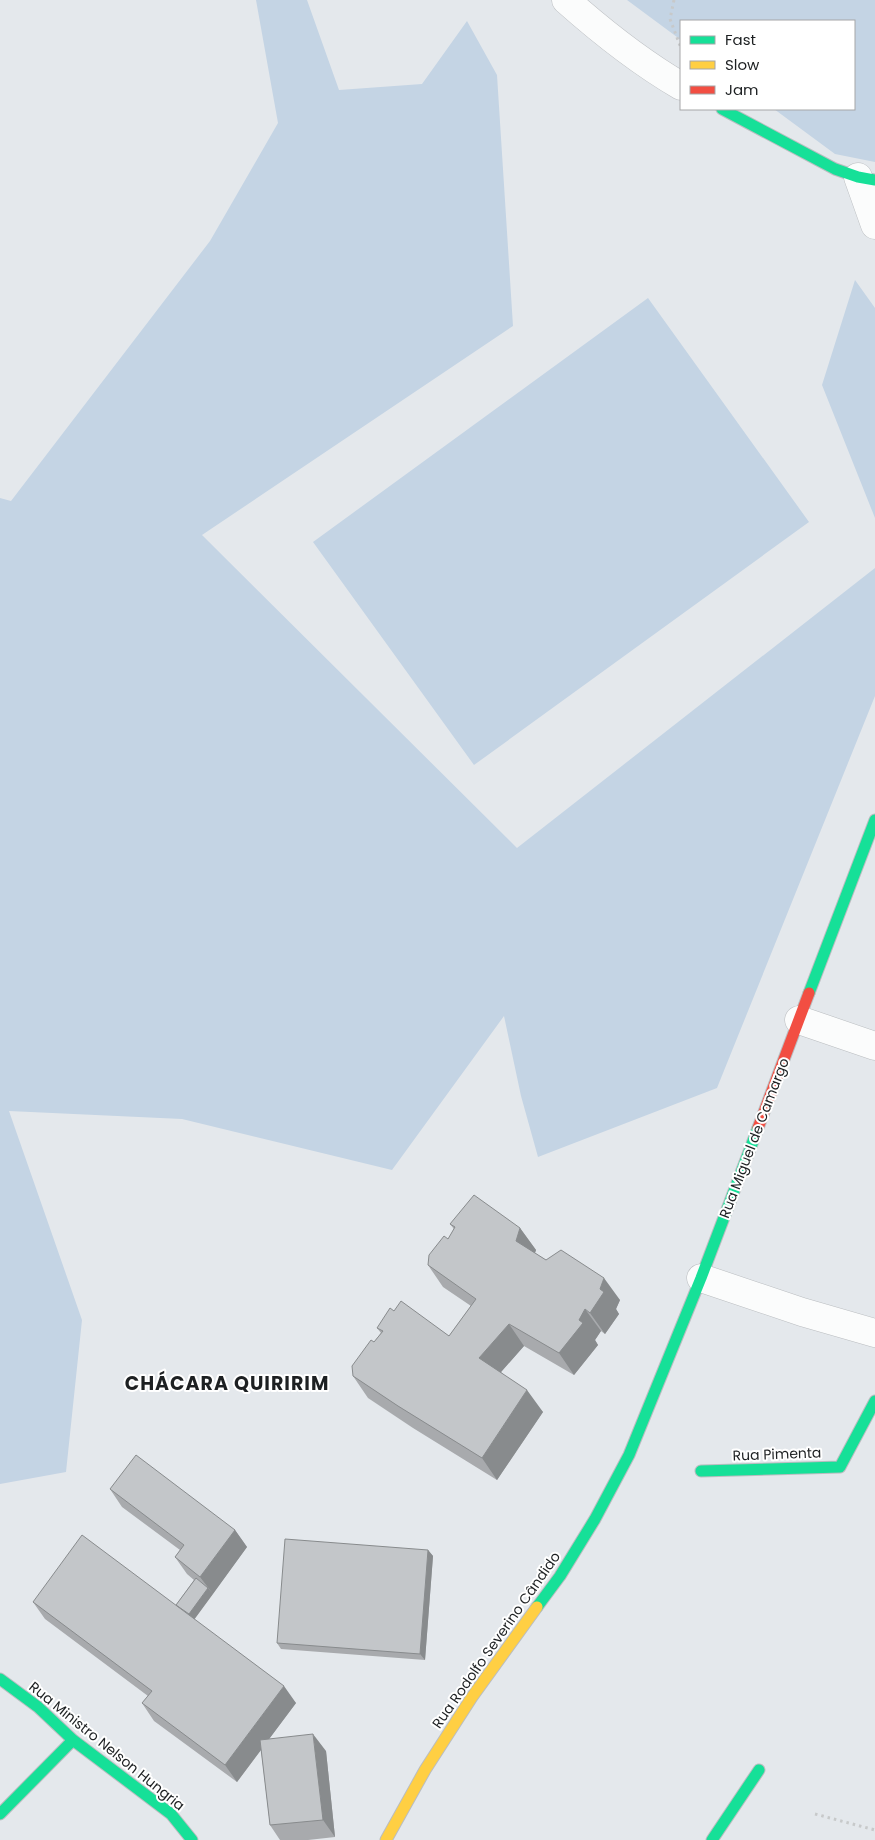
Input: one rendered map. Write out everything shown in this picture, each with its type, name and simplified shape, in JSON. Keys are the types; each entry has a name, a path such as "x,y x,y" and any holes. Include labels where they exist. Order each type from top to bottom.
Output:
{"street":[{"path":"566,0 618,43 657,72 680,85"},
{"path":"724,110 835,169 866,179 875,224"},
{"name":"Rua Miguel de Camargo","path":"629,1455 701,1278 875,820"},
{"path":"798,1020 875,1046"},
{"path":"701,1278 802,1312 875,1333"},
{"name":"Rua Pimenta","path":"701,1471 840,1467 875,1401"},
{"name":"Rua Rodolfo Severino Cândido","path":"386,1840 425,1770 472,1697 560,1576 595,1519 629,1455"},
{"name":"Rua Ministro Nelson Hungria","path":"0,1679 38,1707 73,1740 171,1814 192,1840"},
{"path":"0,1814 73,1740"},
{"path":"712,1840 759,1770"}],"path":[{"path":"674,0 670,19 680,45"},
{"path":"815,1814 875,1830"}],"shaded area":[{"path":"256,0 307,0 339,90 422,84 467,21 497,75 513,326 202,535 517,848 875,568 875,696 717,1088 538,1157 521,1096 504,1016 392,1170 182,1119 9,1111 82,1320 66,1472 0,1484 0,498 11,501 210,241 278,123"},
{"path":"627,0 875,0 875,162 835,154 775,110 855,110 855,20 680,20 680,39"},
{"path":"855,280 875,308 875,518 822,385"},
{"path":"648,298 809,522 474,765 313,542"}],"building":[{"path":"474,1195 520,1228 516,1241 546,1260 561,1250 604,1278 600,1289 604,1292 590,1313 585,1309 579,1320 583,1323 559,1353 509,1324 479,1358 527,1390 482,1458 353,1376 352,1366 371,1340 374,1342 383,1331 377,1328 390,1308 394,1311 401,1301 449,1336 476,1299 428,1265 429,1255 444,1236 448,1239 455,1227 450,1224"},
{"path":"136,1455 235,1530 200,1577 175,1557 184,1545 110,1489"},
{"path":"82,1535 284,1686 225,1765 142,1703 152,1691 33,1602"},
{"path":"285,1539 428,1550 420,1654 277,1643"},
{"path":"196,1578 208,1588 189,1614 176,1605"},
{"path":"313,1734 323,1820 270,1825 260,1740"}],"traffic: fast":[{"path":"724,110 835,169 858,177 875,180"},
{"path":"809,993 875,820"},
{"path":"537,1607 560,1576 595,1519 629,1455 701,1278 758,1128"},
{"path":"701,1471 840,1467 875,1401"},
{"path":"0,1679 38,1707 73,1740 171,1814 192,1840"},
{"path":"0,1814 73,1740"},
{"path":"712,1840 759,1770"}],"traffic: slow":[{"path":"386,1840 425,1770 472,1697 537,1607"}],"traffic: jam":[{"path":"758,1128 809,993"}],"district":[{"name":"CHÁCARA QUIRIRIM","path":"227,1383"}]}
